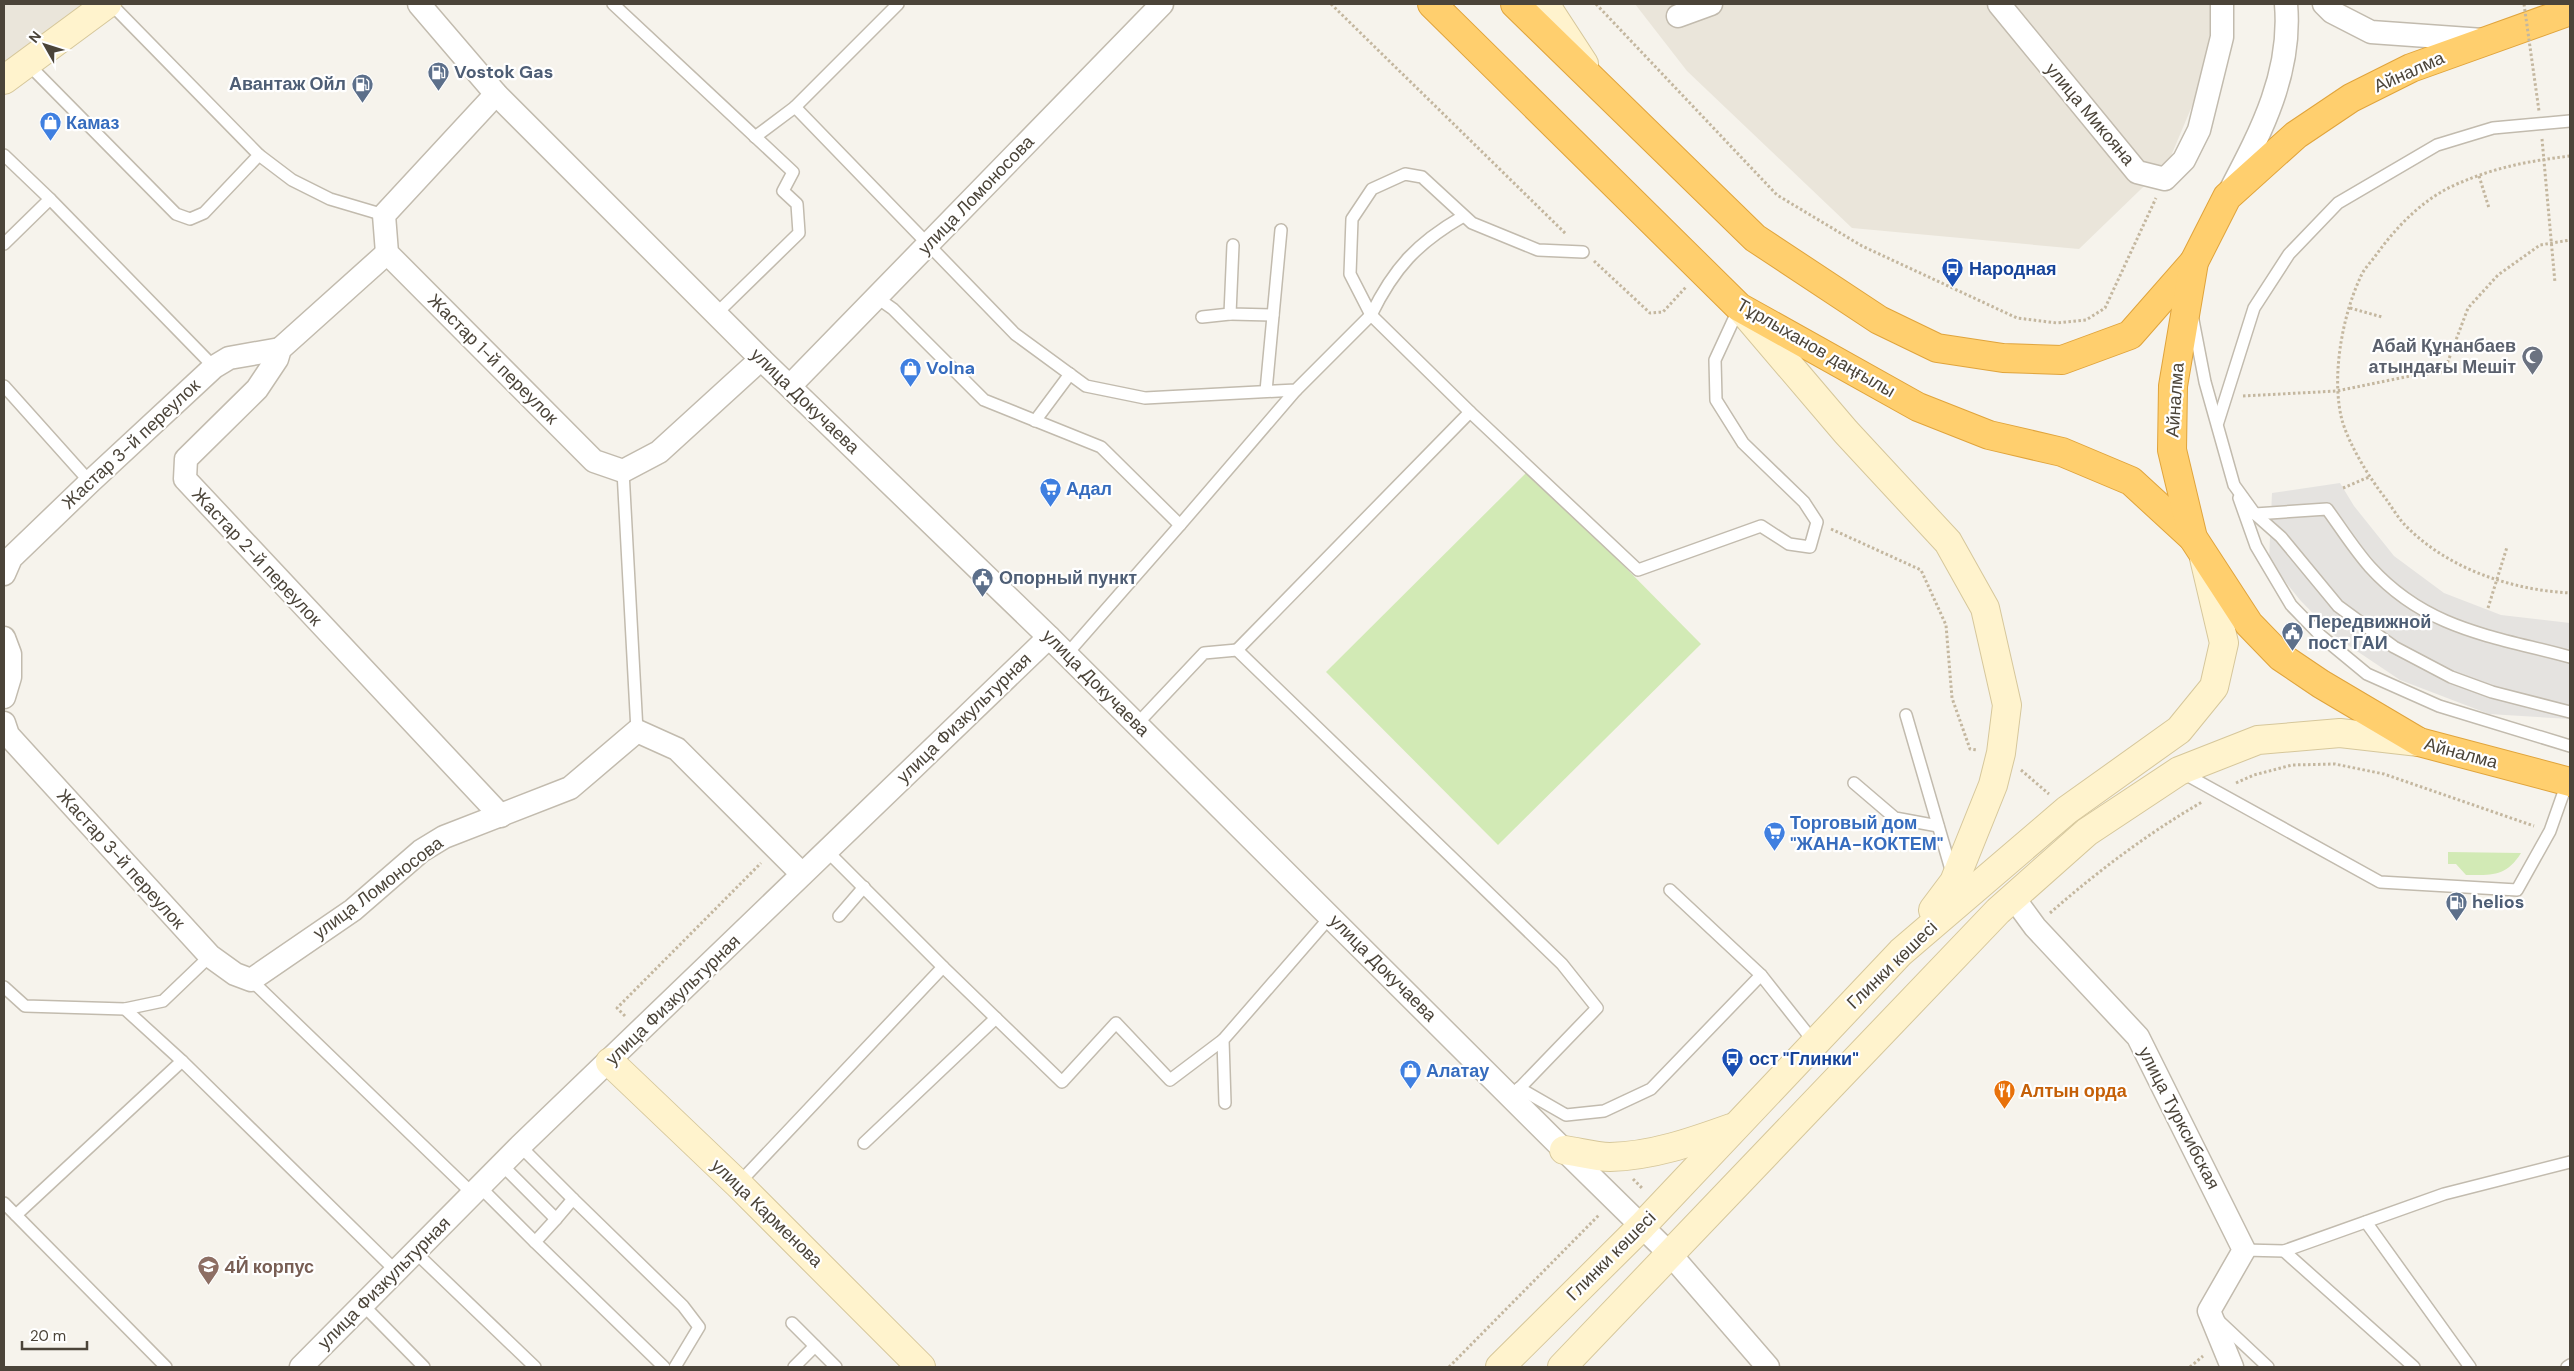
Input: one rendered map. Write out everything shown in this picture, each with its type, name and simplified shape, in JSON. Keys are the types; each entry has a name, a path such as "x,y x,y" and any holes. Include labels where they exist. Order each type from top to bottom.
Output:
{"highway":[{"name":"Тұрлыханов даңғылы","path":"1432,4 1739,307 1918,407 1989,436 2062,452 2132,481 2198,547"},
{"path":"1515,4 1754,238 1879,320 1936,348 2003,358 2062,360 2130,335 2194,262"},
{"name":"Айналма","path":"2570,11 2411,68 2350,98 2296,135 2227,198 2194,262 2173,386 2172,450 2198,547 2249,624 2281,656 2321,684 2419,742 2570,782"}],"main road":[{"path":"4,80 107,4"},
{"path":"1546,4 1597,84"},
{"path":"1739,307 1846,432 1948,542 1985,608 2007,705 2001,753 1993,786 1954,882 1901,952"},
{"name":"Глинки көшесі","path":"1500,1367 1642,1226 1901,952 2067,810 2179,730 2214,688 2224,643 2198,547"},
{"name":"Глинки көшесі","path":"1562,1367 2013,897 2087,832 2180,771 2258,740 2340,733 2419,742"},
{"name":"улица Карменова","path":"610,1062 738,1184 921,1367"},
{"path":"1564,1150 1609,1157 1648,1154 1690,1143 1734,1127"}],"street":[{"name":"улица Докучаева","path":"419,4 496,94 760,359 1050,636 1331,916 1516,1092 1564,1150 1671,1255 1768,1367"},
{"path":"1678,16 1711,4"},
{"name":"улица Микояна","path":"1999,4 2137,172 2164,179"},
{"path":"2164,179 2184,160 2199,130 2222,37 2222,4"},
{"path":"2227,198 2262,129 2281,79 2288,29 2286,4"},
{"path":"2324,4 2332,12 2371,32 2487,40"},
{"name":"улица Ломоносова","path":"790,386 1159,5"},
{"path":"387,253 384,215 496,94"},
{"name":"Жастар 2-й переулок","path":"387,253 280,349 277,359 257,389 186,459 185,479 500,816"},
{"name":"Жастар 1-й переулок","path":"387,253 594,461 623,471"},
{"name":"Жастар 3-й переулок","path":"6,561 214,367 229,358 280,349"},
{"path":"623,471 659,452 760,359"},
{"name":"улица Физкультурная","path":"301,1367 520,1146 610,1062 826,850 1050,636"},
{"path":"4,638 10,654 10,678 4,697"},
{"name":"Жастар 3-й переулок","path":"4,723 8,735 210,956 234,974 252,980"},
{"path":"637,731 677,749 802,874"},
{"name":"улица Ломоносова","path":"252,980 353,910 421,851 444,837 570,788 637,731"},
{"name":"улица Турксибская","path":"2013,897 2035,927 2138,1037 2244,1250"},
{"path":"2232,1367 2209,1311 2244,1250"}],"lane":[{"path":"111,4 258,154 292,180 330,199 384,215"},
{"path":"613,4 792,172 783,191 797,204 799,233 716,314"},
{"path":"755,137 796,107 898,4"},
{"path":"27,63 176,214 190,219 204,213 258,154"},
{"path":"796,107 1015,334 1086,386 1145,398 1296,390"},
{"path":"2218,422 2254,308 2289,254 2338,203 2437,145 2493,128 2570,121"},
{"path":"4,155 50,199 214,367"},
{"path":"1583,252 1538,250 1472,224 1462,217 1422,177 1405,174 1372,189 1352,218 1350,274 1371,315 1470,412 1638,570 1761,526 1789,544 1810,547 1817,522 1804,502 1743,443 1716,400 1715,360 1739,307"},
{"path":"4,244 50,199"},
{"path":"1067,654 1296,390 1371,315 1386,284 1409,257 1436,232 1462,217"},
{"path":"1266,391 1281,230"},
{"path":"1230,314 1233,245"},
{"path":"876,297 893,309 984,400 1101,447 1180,525"},
{"path":"2188,298 2205,382 2218,422 2234,485 2256,546 2291,605 2321,636 2366,674 2439,706 2570,746"},
{"path":"1202,317 1230,314 1273,315"},
{"path":"1035,421 1070,374"},
{"path":"4,386 90,482"},
{"path":"1137,724 1204,653 1238,650 1470,412"},
{"path":"623,471 637,731"},
{"path":"2234,485 2255,514 2281,537 2338,606 2394,647 2459,680 2492,692 2570,712"},
{"path":"2255,514 2327,508 2370,566 2396,591 2427,614 2456,627 2570,657"},
{"path":"1238,650 1562,964 1597,1008 1516,1092 1566,1116 1604,1111 1651,1089 1761,976"},
{"path":"1906,715 1954,882"},
{"path":"2180,771 2380,882 2517,890 2550,831 2570,782"},
{"path":"1854,783 1895,818 1938,826"},
{"path":"826,850 1062,1082 1116,1023 1170,1080 1224,1040 1331,916"},
{"path":"839,916 864,888"},
{"path":"1670,890 1761,976 1814,1042"},
{"path":"4,987 25,1006 125,1009 163,1001 210,956"},
{"path":"738,1184 943,967"},
{"path":"252,980 476,1190 535,1242 664,1367"},
{"path":"125,1009 182,1061 396,1271"},
{"path":"864,1143 996,1018"},
{"path":"1224,1040 1225,1103"},
{"path":"16,1215 182,1061"},
{"path":"520,1146 683,1306 699,1326 675,1367"},
{"path":"2244,1250 2284,1251 2444,1194 2570,1162"},
{"path":"502,1165 556,1219"},
{"path":"535,1242 573,1199"},
{"path":"4,1203 166,1367"},
{"path":"2366,1222 2470,1367"},
{"path":"2284,1251 2414,1367"},
{"path":"415,1252 535,1367"},
{"path":"362,1305 424,1367"},
{"path":"2209,1311 2268,1367"},
{"path":"792,1323 836,1367"},
{"path":"794,1367 814,1346"}],"path":[{"path":"1331,4 1583,252 1650,313 1663,312 1702,270"},
{"path":"1596,4 1777,195 1862,246 2017,318 2057,323 2086,320 2105,308 2164,179"},
{"path":"2524,4 2545,159 2555,283"},
{"path":"2570,156 2513,164 2456,184 2418,208 2391,234 2361,276 2350,308 2341,344 2337,390 2342,422 2369,477 2408,529 2452,561 2497,580 2537,591 2570,593"},
{"path":"2479,176 2488,208"},
{"path":"2444,372 2468,308 2498,275 2540,246 2570,240"},
{"path":"2350,308 2382,317"},
{"path":"2225,397 2337,390 2444,372 2500,366"},
{"path":"2343,488 2369,477"},
{"path":"1817,522 1922,570 1946,625 1952,698 1970,749 2001,753 2067,810"},
{"path":"2488,608 2507,547"},
{"path":"641,1032 617,1008 776,848"},
{"path":"1449,1367 1599,1215"}],"shaded area":[{"path":"4,4 83,4 4,66"},
{"path":"1635,4 2235,4 2168,163 2079,249 1852,228 1687,71"},
{"path":"2340,483 2354,506 2394,556 2444,593 2501,615 2570,623 2570,719 2489,714 2400,680 2336,637 2300,600 2269,561 2272,493"}],"green space":[{"path":"1529,470 1701,644 1498,845 1326,672"},
{"path":"2448,852 2521,853 2510,867 2504,871 2483,875 2466,875 2456,864 2448,864"}],"place":[{"name":"Vostok Gas","path":"438,91"},
{"name":"Авантаж Ойл","path":"362,103"},
{"name":"Камаз","path":"50,142"},
{"name":"Народная","path":"1953,288"},
{"name":"Абай Құнанбаев атындағы Мешіт","path":"2532,375"},
{"name":"Volna","path":"910,387"},
{"name":"Адал","path":"1050,508"},
{"name":"Опорный пункт","path":"983,597"},
{"name":"Передвижной пост ГАИ","path":"2292,651"},
{"name":"Торговый дом \"ЖАНА-КОКТЕМ\"","path":"1774,852"},
{"name":"helios","path":"2456,921"},
{"name":"ост \"Глинки\"","path":"1733,1078"},
{"name":"Алатау","path":"1410,1090"},
{"name":"Алтын орда","path":"2004,1110"},
{"name":"4Й корпус","path":"208,1286"}]}
